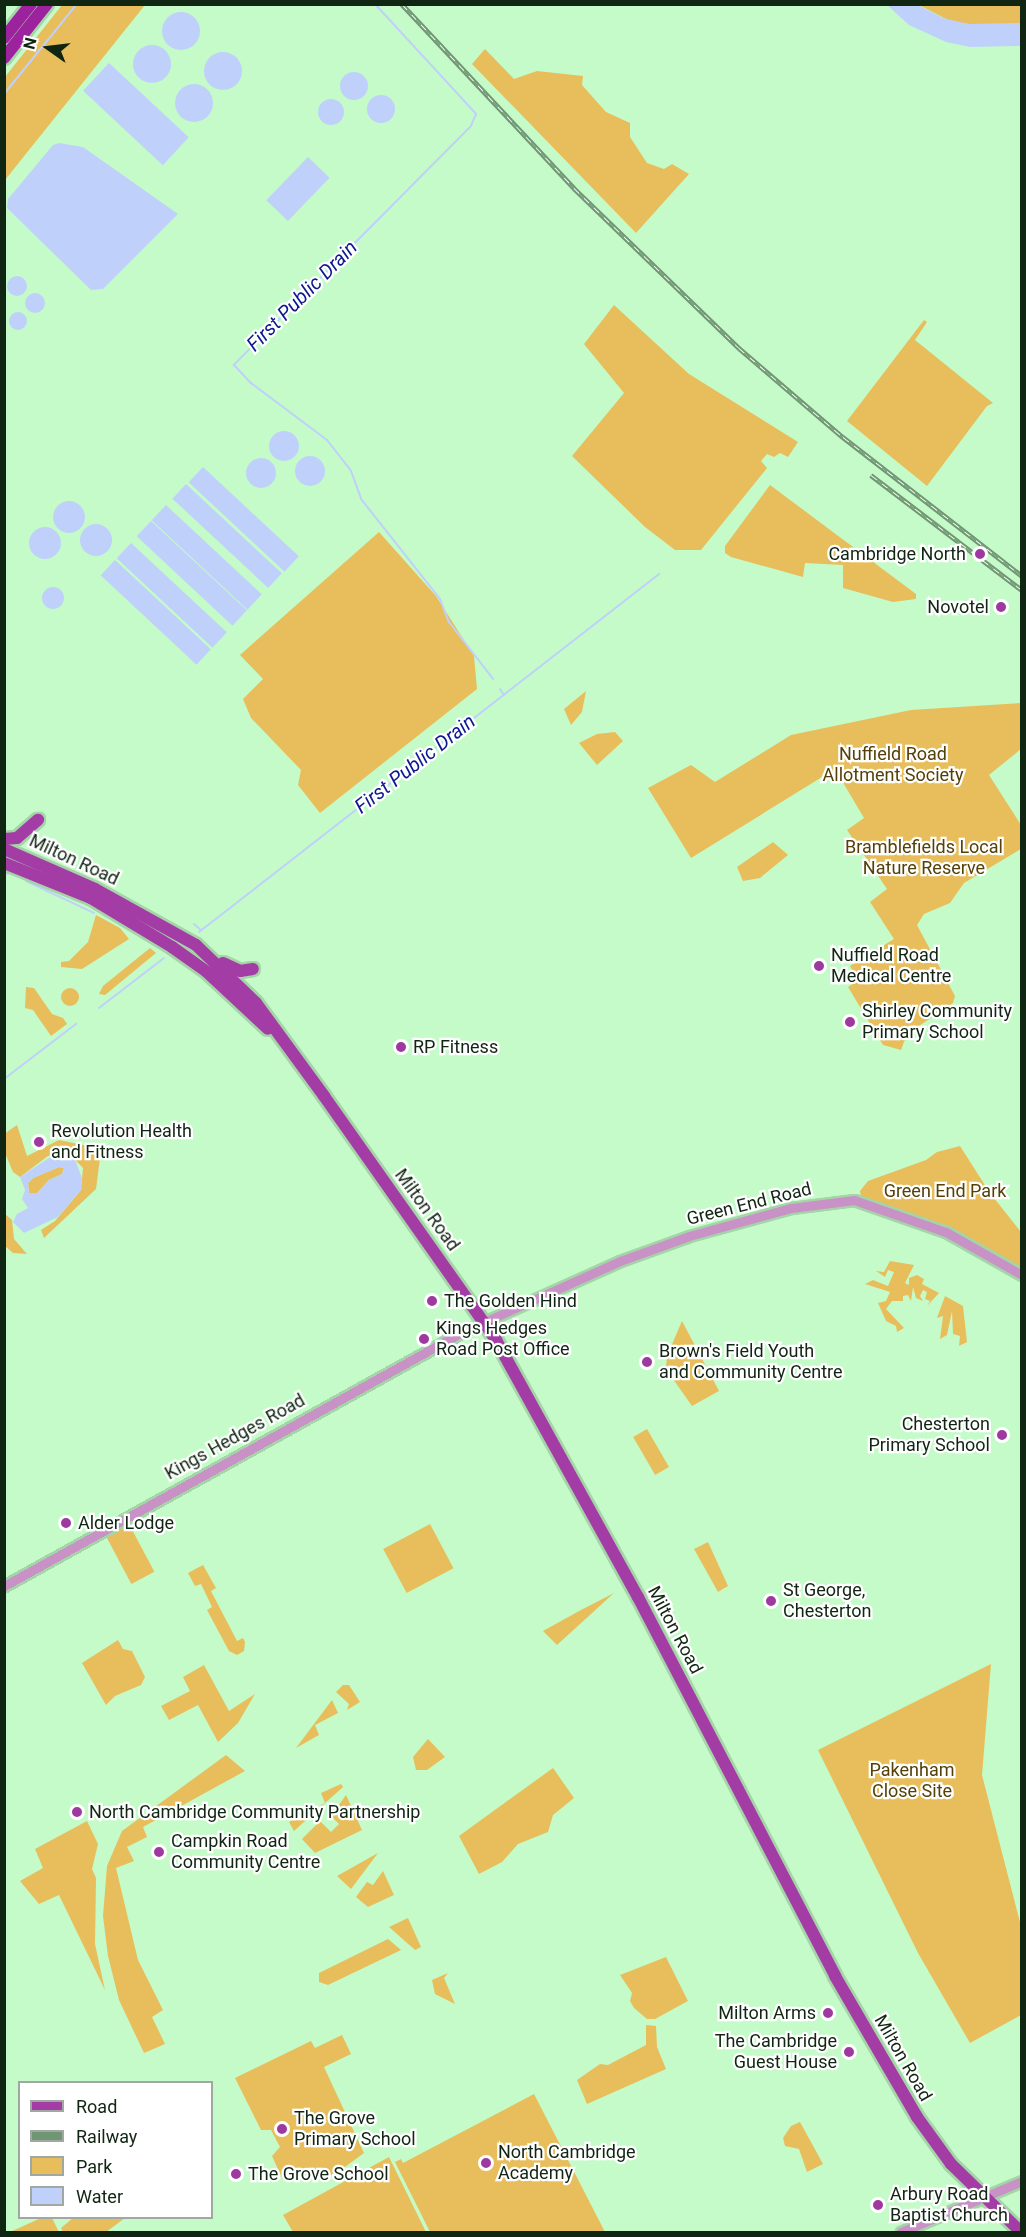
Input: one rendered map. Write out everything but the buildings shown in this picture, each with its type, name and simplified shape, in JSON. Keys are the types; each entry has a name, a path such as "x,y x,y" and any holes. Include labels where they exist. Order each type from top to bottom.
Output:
{"highway":[{"path":"4,38 31,4"},
{"path":"4,58 46,4"}],"main road":[{"path":"4,839 17,838 38,820"},
{"name":"Milton Road","path":"4,849 94,889 151,918 204,952 237,982 286,1047 485,1322 611,1547 853,2008 926,2132 985,2198 1022,2232"},
{"name":"Milton Road","path":"4,863 91,898 149,932 207,972 286,1047"},
{"path":"94,889 141,919 149,932"},
{"path":"204,952 232,969 253,969"},
{"path":"237,982 237,992 261,1023"}],"street":[{"name":"Green End Road","path":"485,1322 663,1245 747,1219 829,1202 854,1200 897,1213 946,1232 1022,1275"},
{"name":"Kings Hedges Road","path":"4,1586 192,1478 485,1322"},
{"path":"902,2232 1022,2181"}],"green space":[{"path":"62,5 145,5 5,180 5,77"},
{"path":"919,5 1021,5 1021,24 968,24 948,20"},
{"path":"485,49 514,79 537,71 583,76 582,85 606,112 630,123 630,137 647,163 664,169 672,164 689,174 636,233 472,64"},
{"path":"614,305 689,374 798,442 788,457 780,453 774,457 767,454 761,461 767,468 701,550 675,550 645,527 572,456 624,393 584,344"},
{"path":"924,320 927,322 915,340 993,403 987,406 927,486 847,421"},
{"path":"770,485 916,594 916,599 893,602 843,588 843,565 805,563 803,577 731,557 725,553 725,546"},
{"path":"379,532 436,596 474,656 477,689 320,813 298,785 301,770 251,718 243,699 263,679 240,655"},
{"path":"586,691 582,712 571,725 564,709"},
{"path":"1021,703 1021,749 989,775 1021,825 1021,849 964,883 950,903 924,914 917,925 955,996 953,1003 907,1034 901,1050 883,1045 848,987 858,980 850,966 894,939 870,902 887,889 847,830 864,818 835,769 691,858 648,788 691,765 715,782 791,735 911,710"},
{"path":"615,732 623,741 597,765 579,743 597,734"},
{"path":"773,842 788,855 760,878 743,881 737,867"},
{"path":"96,915 120,928 129,939 82,969 61,967 61,962 69,961 88,942"},
{"path":"150,948 156,953 105,995 99,994 103,986"},
{"path":"26,987 34,988 52,1014 63,1018 67,1024 51,1036 33,1010 25,1008"},
{"path":"70,988 76,991 79,997 76,1003 70,1006 64,1003 61,997 64,991"},
{"path":"17,1125 27,1156 59,1140 88,1146 100,1158 96,1189 44,1238 41,1230 55,1221 81,1190 83,1168 66,1150 63,1155 48,1156 20,1177 13,1172 5,1153 4,1134"},
{"name":"Green End Park","path":"960,1146 990,1193 1021,1232 1021,1269 948,1231 861,1198 860,1191 868,1181 926,1160 937,1152"},
{"path":"59,1167 64,1168 62,1174 49,1180 37,1193 29,1193 28,1183 33,1178"},
{"path":"5,1214 12,1220 14,1239 27,1254 13,1253 5,1246"},
{"path":"890,1261 914,1265 905,1283 909,1285 909,1278 917,1275 924,1279 922,1284 939,1293 927,1306 930,1301 925,1299 927,1292 923,1290 920,1296 923,1301 916,1298 913,1287 911,1301 908,1295 903,1296 903,1301 892,1301 886,1309 904,1328 897,1332 896,1326 886,1321 878,1303 886,1301 890,1292 865,1284 873,1280 888,1286 894,1272 888,1270 885,1277 876,1271 884,1272"},
{"path":"945,1296 963,1306 967,1342 959,1346 960,1336 953,1334 952,1311 947,1335 940,1339 943,1316 937,1318"},
{"path":"682,1321 719,1391 692,1406 666,1369 667,1356"},
{"path":"647,1429 669,1467 655,1475 633,1437"},
{"path":"129,1524 154,1572 131,1584 106,1536"},
{"path":"430,1524 453,1568 407,1593 383,1549"},
{"path":"708,1542 728,1586 718,1592 694,1549"},
{"path":"203,1565 216,1588 211,1591 237,1641 243,1638 245,1642 244,1651 237,1655 229,1651 207,1610 212,1607 201,1584 195,1586 188,1573"},
{"path":"614,1593 557,1645 543,1631 581,1610"},
{"path":"118,1640 123,1649 132,1651 145,1677 141,1685 115,1696 106,1705 82,1663"},
{"name":"Pakenham Close Site","path":"991,1664 982,1775 1021,1926 1021,2015 970,2043 918,1953 818,1750"},
{"path":"204,1665 229,1711 255,1694 238,1723 218,1742 198,1705 169,1720 161,1706 190,1691 183,1677"},
{"path":"343,1685 349,1685 360,1702 347,1710 349,1704 336,1692"},
{"path":"332,1700 338,1713 315,1725 319,1735 296,1748"},
{"path":"428,1739 445,1757 427,1770 416,1770 413,1757"},
{"path":"226,1755 245,1771 143,1827 147,1837 127,1847 134,1861 116,1868 138,1960 163,2010 152,2017 165,2044 144,2053 119,2000 108,1956 103,1916 107,1866 122,1831"},
{"path":"553,1768 574,1798 553,1815 548,1832 518,1844 502,1862 479,1874 459,1836"},
{"path":"341,1784 343,1787 294,1831 289,1822 325,1803 321,1793"},
{"path":"346,1795 362,1830 315,1853 302,1839 320,1821 331,1832 339,1824 331,1816"},
{"path":"87,1821 98,1844 92,1869 96,1878 95,1944 105,1990 59,1895 39,1904 20,1881 43,1868 35,1849"},
{"path":"378,1853 351,1889 337,1876"},
{"path":"383,1871 394,1895 368,1907 356,1897 367,1882 373,1885"},
{"path":"408,1918 421,1947 415,1950 389,1927"},
{"path":"388,1939 401,1950 328,1985 319,1982 319,1973"},
{"path":"666,1957 688,2001 655,2019 647,2019 634,2008 630,2001 632,1993 620,1975"},
{"path":"448,1973 444,1978 455,2004 435,1994 432,1980"},
{"path":"646,2025 656,2026 657,2047 666,2069 587,2104 577,2080 600,2064 608,2065 646,2045"},
{"path":"342,2035 351,2054 324,2067 364,2153 334,2175 306,2175 283,2180 272,2156 280,2147 271,2130 261,2130 235,2078 311,2041 315,2048"},
{"name":"North Cambridge Academy","path":"534,2094 605,2232 430,2232 395,2162 401,2159 403,2163"},
{"path":"800,2122 823,2164 807,2172 799,2149 785,2146 783,2138 791,2126"},
{"path":"389,2157 426,2232 293,2232 283,2215"},
{"path":"39,2219 52,2219 59,2232 10,2232"},
{"path":"72,2219 124,2219 106,2232 63,2232 61,2228"}],"water":[{"path":"887,5 918,5 943,18 968,24 1021,23 1021,46 970,47 946,42 909,25"},
{"path":"181,12 194,18 200,31 194,44 181,50 168,44 162,31 168,18"},
{"path":"152,45 165,51 171,64 165,77 152,83 139,77 133,64 139,51"},
{"path":"223,52 236,58 242,71 236,84 223,90 210,84 204,71 210,58"},
{"path":"109,63 189,137 163,165 83,91"},
{"path":"354,72 364,76 368,86 364,96 354,100 344,96 340,86 344,76"},
{"path":"194,84 207,90 213,103 207,116 194,122 181,116 175,103 181,90"},
{"path":"381,95 391,99 395,109 391,119 381,123 371,119 367,109 371,99"},
{"path":"331,99 340,103 344,112 340,121 331,125 322,121 318,112 322,103"},
{"path":"59,143 83,147 178,214 103,289 91,290 7,208 8,199 53,145"},
{"path":"308,157 330,178 288,221 266,200"},
{"path":"17,276 24,279 27,286 24,293 17,296 10,293 7,286 10,279"},
{"path":"35,293 42,296 45,303 42,310 35,313 28,310 25,303 28,296"},
{"path":"14,312 22,312 27,317 25,328 14,330 9,325 9,317"},
{"path":"284,431 295,435 299,446 295,457 284,461 273,457 269,446 273,435"},
{"path":"310,456 321,460 325,471 321,482 310,486 299,482 295,471 299,460"},
{"path":"261,458 267,459 275,467 275,479 267,487 261,488 255,487 247,479 246,473 247,467 255,459"},
{"path":"203,467 299,556 284,572 189,482"},
{"path":"186,484 282,573 268,588 172,499"},
{"path":"69,501 80,506 85,517 80,528 69,533 58,528 53,517 58,506"},
{"path":"166,505 262,594 247,610 152,520"},
{"path":"151,521 247,610 232,626 137,536"},
{"path":"96,524 107,529 112,540 107,551 96,556 85,551 80,540 85,529"},
{"path":"45,527 56,532 61,543 56,554 45,559 34,554 29,543 34,532"},
{"path":"131,543 227,632 212,648 117,558"},
{"path":"115,560 211,649 196,665 101,575"},
{"path":"53,587 61,590 64,598 61,606 53,609 45,606 42,598 45,590"},
{"path":"58,1152 73,1154 82,1178 81,1190 58,1217 24,1233 13,1222 17,1214 28,1208 22,1199 25,1190 20,1177","holes":["59,1167 64,1168 62,1174 49,1180 37,1193 29,1193 28,1183 33,1178"]}],"waterway":[{"path":"4,94 77,4"},
{"name":"First Public Drain","path":"375,4 476,114 471,126 234,365 251,383 327,440 351,471 361,499 440,599 449,622 493,679"},
{"name":"First Public Drain","path":"199,932 659,574"},
{"name":"First Public Drain","path":"500,689 504,695"},
{"path":"4,873 8,874"},
{"path":"26,881 94,913"},
{"path":"194,924 201,930"},
{"path":"99,1008 164,958"},
{"name":"First Public Drain","path":"4,1079 76,1024"}],"railway":[{"path":"402,4 574,188 739,348 843,437 1022,576"},
{"path":"871,475 1022,590"}],"place":[{"name":"Cambridge North","path":"980,554"},
{"name":"Novotel","path":"1001,607"},
{"name":"Nuffield Road Medical Centre","path":"819,966"},
{"name":"Shirley Community Primary School","path":"850,1022"},
{"name":"RP Fitness","path":"401,1047"},
{"name":"Revolution Health and Fitness","path":"39,1142"},
{"name":"The Golden Hind","path":"432,1301"},
{"name":"Kings Hedges Road Post Office","path":"424,1339"},
{"name":"Brown's Field Youth and Community Centre","path":"647,1362"},
{"name":"Chesterton Primary School","path":"1002,1435"},
{"name":"Alder Lodge","path":"66,1523"},
{"name":"St George, Chesterton","path":"771,1601"},
{"name":"North Cambridge Community Partnership","path":"77,1812"},
{"name":"Campkin Road Community Centre","path":"159,1852"},
{"name":"Milton Arms","path":"828,2013"},
{"name":"The Cambridge Guest House","path":"849,2052"},
{"name":"The Grove Primary School","path":"282,2129"},
{"name":"North Cambridge Academy","path":"486,2163"},
{"name":"The Grove School","path":"236,2174"},
{"name":"Arbury Road Baptist Church","path":"878,2205"}],"park label":[{"name":"Nuffield Road Allotment Society","path":"893,765"},
{"name":"Bramblefields Local Nature Reserve","path":"924,858"}]}
